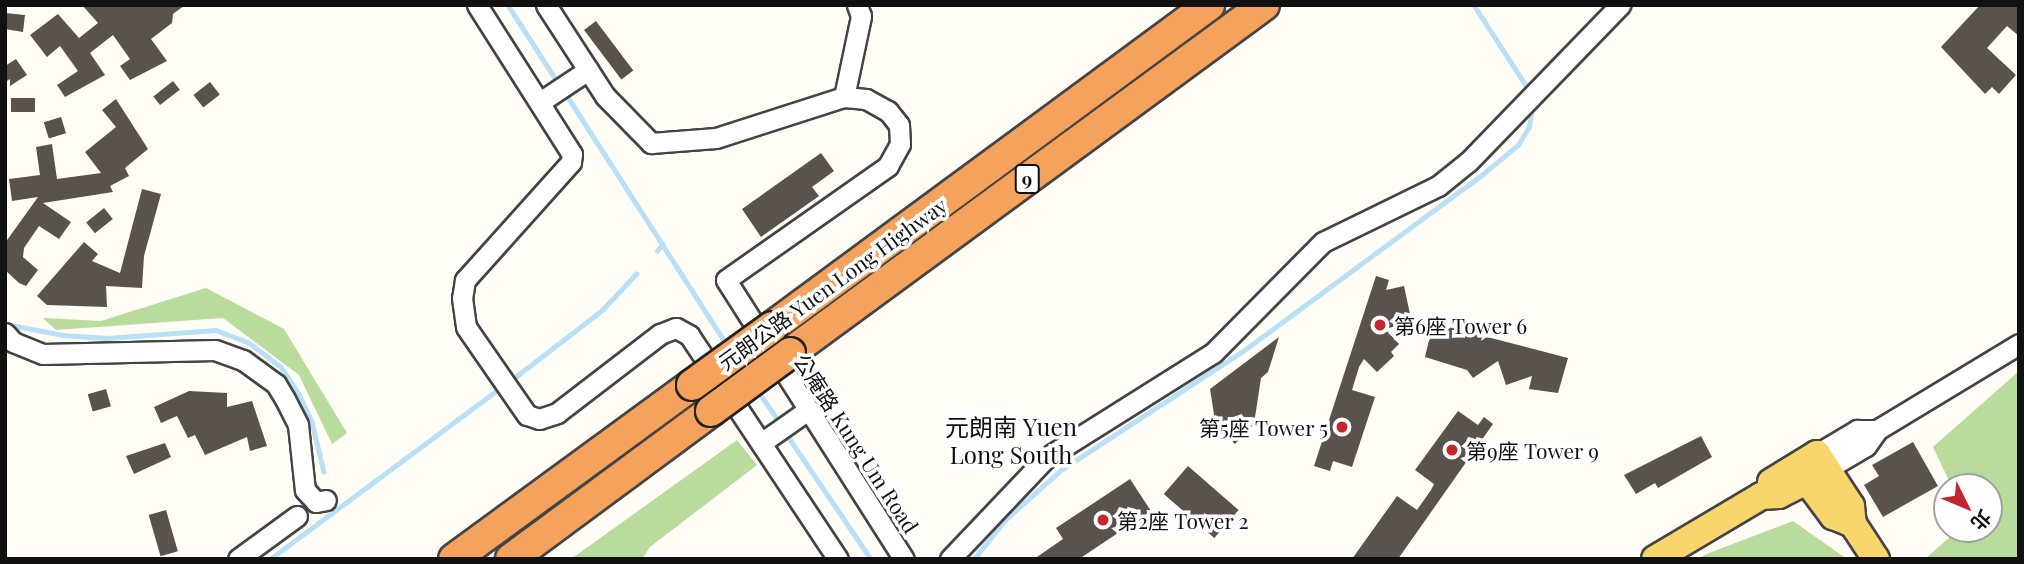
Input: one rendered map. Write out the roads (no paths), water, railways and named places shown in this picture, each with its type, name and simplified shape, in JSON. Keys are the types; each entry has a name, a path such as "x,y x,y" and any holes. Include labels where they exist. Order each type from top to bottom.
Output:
{"highway":[{"name":"元朗公路 Yuen Long Highway","path":"454,559 1209,5"},
{"name":"元朗公路 Yuen Long Highway","path":"512,559 1264,5"}],"main road":[{"path":"1655,559 1761,496 1779,495 1812,467 1833,516 1853,524 1876,559"}],"street":[{"path":"477,5 572,154 563,175 483,255 465,280 461,298 466,327 527,415 539,419 556,413 660,334 676,328 690,335 838,559"},
{"path":"546,5 605,96 642,137 663,145 716,138 844,97 861,16 857,5"},
{"path":"950,559 1046,458 1213,353 1323,242 1438,186 1511,122 1620,5"},
{"path":"540,102 588,70"},
{"name":"公庵路 Kung Um Road","path":"844,97 866,99 888,111 899,125 900,144 888,166 726,280 904,559"},
{"path":"9,337 43,354 215,350 243,360 276,384 285,399 298,425 305,490 316,502 326,500"},
{"path":"1812,467 1866,446 1877,430 2019,344"},
{"path":"761,443 808,410"},
{"path":"238,559 297,516"}],"waterway":[{"path":"508,5 559,84"},
{"path":"1474,5 1529,90"},
{"path":"564,91 728,346"},
{"path":"974,559 1005,520 1061,470 1243,351 1484,173 1518,145 1529,127 1532,105"},
{"path":"657,251 662,244"},
{"path":"509,382 602,310 636,274"},
{"path":"5,324 63,335 107,338 216,330 248,342 281,367 299,394 312,422 324,472"},
{"path":"270,559 502,387"},
{"path":"758,391 781,424"},
{"path":"785,432 871,559"}],"place":[{"name":"第6座 Tower 6","path":"1380,325"},
{"name":"第5座 Tower 5","path":"1342,427"},
{"name":"第9座 Tower 9","path":"1452,450"},
{"name":"第2座 Tower 2","path":"1103,520"}],"district":[{"name":"元朗南 Yuen Long South","path":"1011,441"}]}
